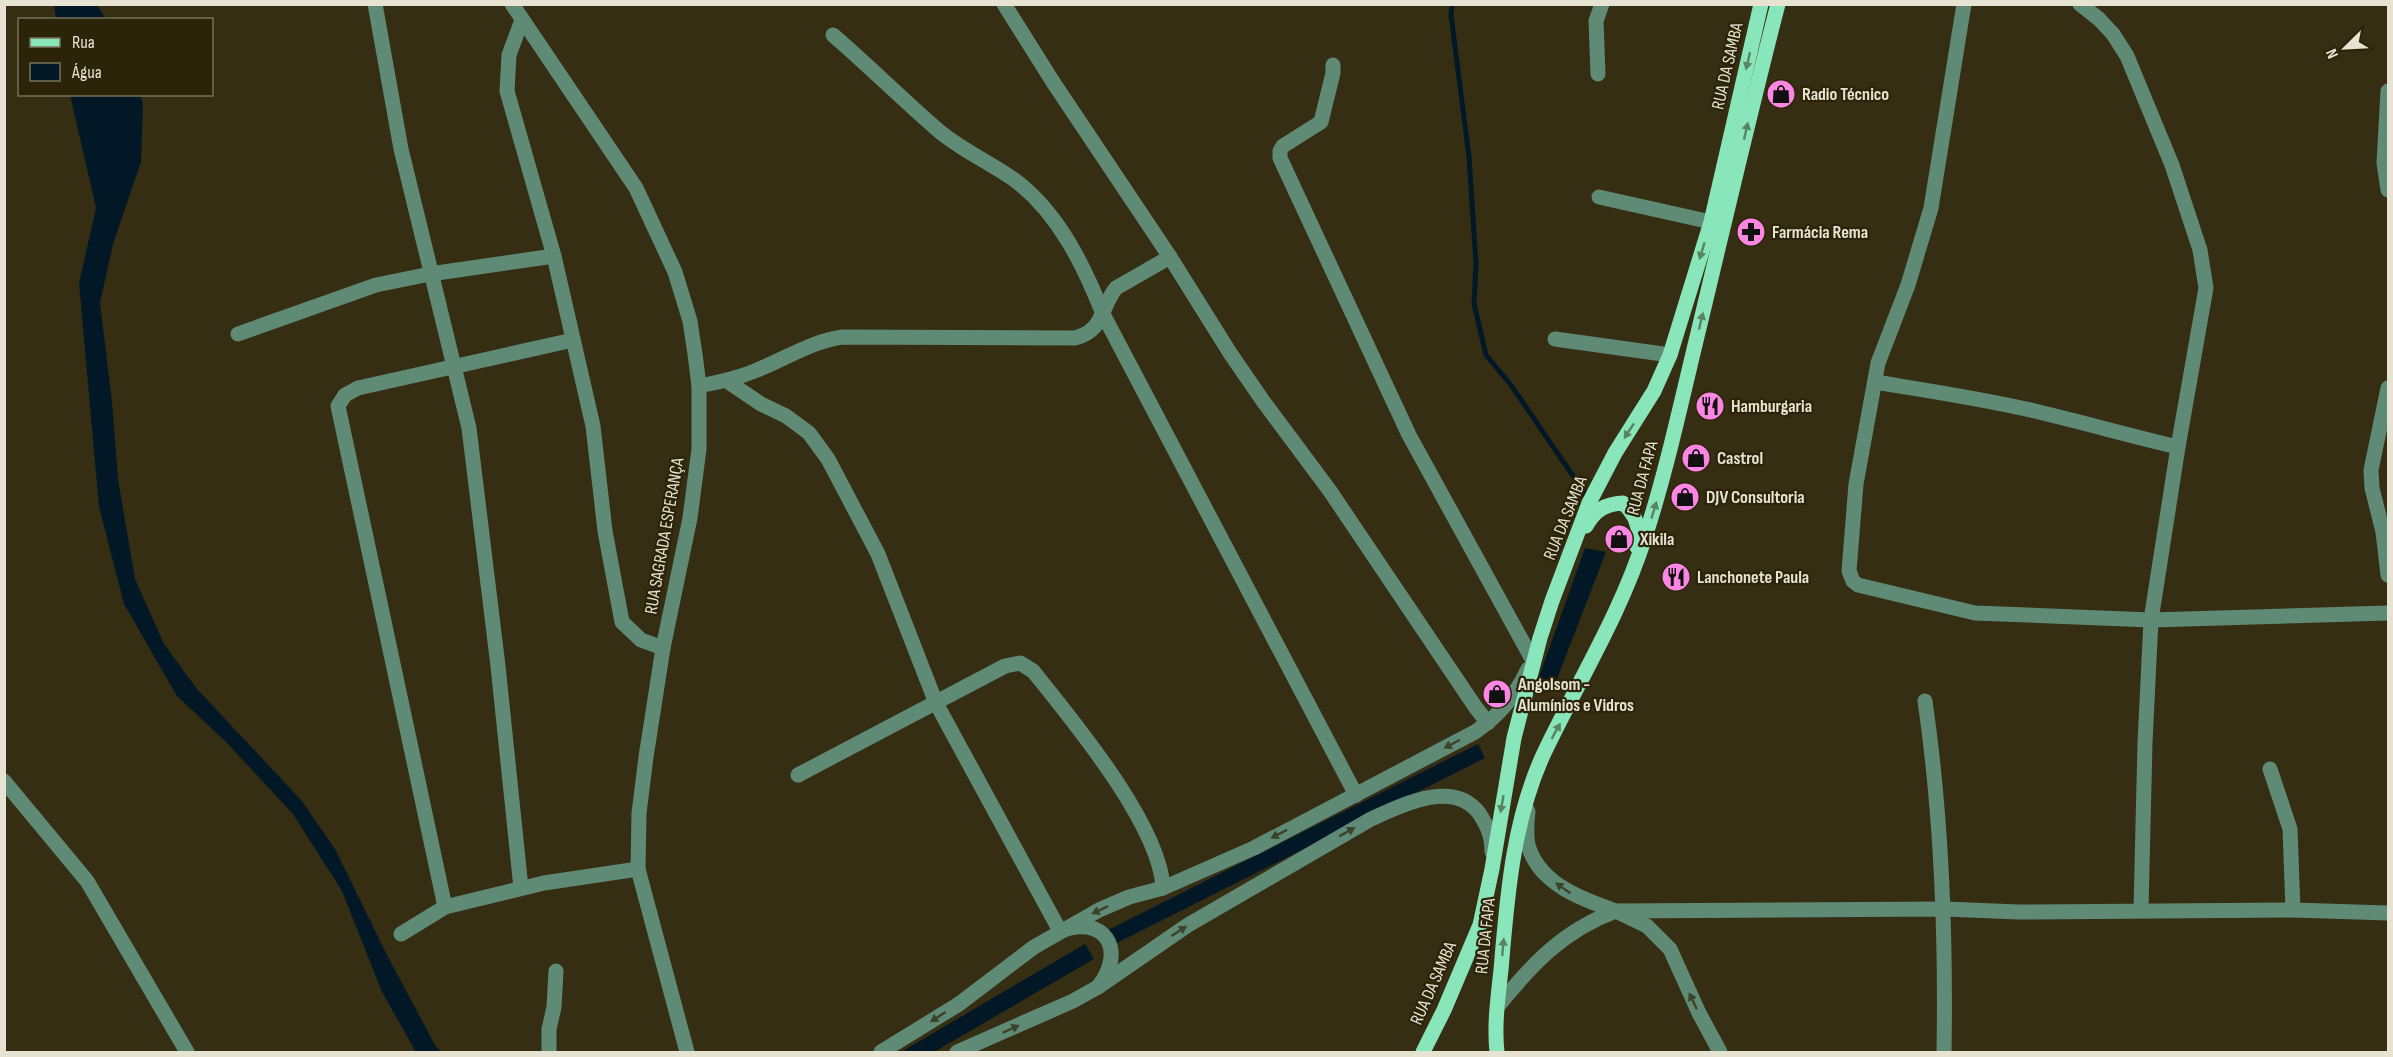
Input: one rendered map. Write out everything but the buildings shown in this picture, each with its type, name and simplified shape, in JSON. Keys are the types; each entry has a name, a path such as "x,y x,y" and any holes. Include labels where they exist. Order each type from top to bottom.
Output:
{"main road":[{"name":"RUA DA SAMBA","path":"1423,1053 1480,925 1514,738 1540,638 1581,522 1599,481 1654,391 1670,355 1711,222 1761,4"},
{"name":"RUA DA FAPA","path":"1497,1053 1498,1006 1520,822 1545,751 1586,675 1628,585 1645,538 1666,470 1748,119 1778,4"},
{"path":"1567,566 1592,516 1600,508 1623,503 1631,510 1638,532 1638,544 1628,585"},
{"path":"1487,1053 1498,1006"},
{"path":"1429,1053 1444,1010"}],"street":[{"path":"375,4 401,149 452,367 469,428 498,666 521,888"},
{"name":"RUA SAGRADA ESPERANÇA","path":"512,4 604,137 636,188 675,272 690,321 699,386 699,449 690,518 663,648 639,813 638,869 687,1053"},
{"path":"1004,4 1263,401 1330,490 1488,723"},
{"path":"1598,74 1596,21 1602,4"},
{"path":"1964,4 1931,208 1908,285 1878,363 1855,495 1849,571 1853,581 1896,595 1967,611 2151,620 2388,612"},
{"path":"2080,4 2113,34 2127,56 2172,165 2200,250 2206,288 2151,620 2141,910"},
{"path":"522,20 509,56 507,91 554,256 593,426 605,531 622,622 641,640 663,648"},
{"path":"833,35 940,132 1017,182 1047,212 1085,270 1103,314 1356,795"},
{"path":"1333,65 1321,122 1283,146 1280,158 1409,435 1532,659"},
{"path":"2388,91 2384,163 2388,190"},
{"path":"1599,196 1711,222"},
{"path":"238,334 376,285 430,274 554,256"},
{"path":"699,386 727,381 827,339 843,336 1075,338 1092,331 1116,288 1170,257"},
{"path":"1555,339 1670,355"},
{"path":"445,907 338,406 345,395 358,388 573,340"},
{"path":"727,381 761,404 786,416 809,433 828,459 878,554 936,703 1060,931"},
{"path":"1875,382 2018,407 2178,447"},
{"path":"2388,388 2371,470 2372,488 2383,532 2388,575"},
{"path":"881,1053 958,1004 1060,931 1099,910 1163,888 1254,848 1488,723 1518,690 1540,638"},
{"path":"798,775 1013,664 1020,663 1033,671 1094,750 1138,818 1162,873 1163,888"},
{"path":"1925,701 1937,802 1944,909 1944,1053"},
{"path":"2270,769 2290,829 2293,910"},
{"path":"4,781 87,881 187,1053"},
{"path":"1533,785 1526,827 1529,848 1540,867 1555,882 1574,895 1647,926 1670,949 1698,1013 1720,1053"},
{"path":"957,1053 1073,1001 1098,987 1153,947 1279,871 1371,819 1421,799 1449,797 1472,805 1492,836 1492,869"},
{"path":"401,934 445,907 521,888 638,869"},
{"path":"1498,1006 1545,952 1599,917 1616,911 1944,909 2018,912 2293,910 2388,913"},
{"path":"1060,931 1072,926 1089,927 1105,936 1112,954 1111,966 1098,987"},
{"path":"549,1053 549,1029 554,1007 556,971"}],"water":[{"path":"54,5 97,5 105,18 56,18"},
{"path":"70,96 140,96 143,103 141,162 113,244 100,303 112,402 118,479 135,579 164,644 197,689 301,800 335,849 386,953 436,1047 442,1052 416,1052 382,992 342,891 293,814 226,742 177,696 124,604 99,507 79,283 96,208"},
{"path":"1585,548 1606,552 1555,684 1539,677"},
{"path":"1478,744 1485,758 1115,944 1108,930"},
{"path":"1085,944 1094,959 934,1052 901,1052"}],"waterway":[{"path":"1452,4 1451,15 1469,157 1476,263 1474,304 1486,355 1511,385 1586,495"}],"place":[{"name":"Radio Técnico","path":"1781,94"},
{"name":"Farmácia Rema","path":"1751,232"},
{"name":"Hamburgaria","path":"1710,406"},
{"name":"Castrol","path":"1696,458"},
{"name":"DJV Consultoria","path":"1685,497"},
{"name":"Xikila","path":"1619,539"},
{"name":"Lanchonete Paula","path":"1676,577"},
{"name":"Angolsom - Alumínios e Vidros","path":"1497,694"}]}
